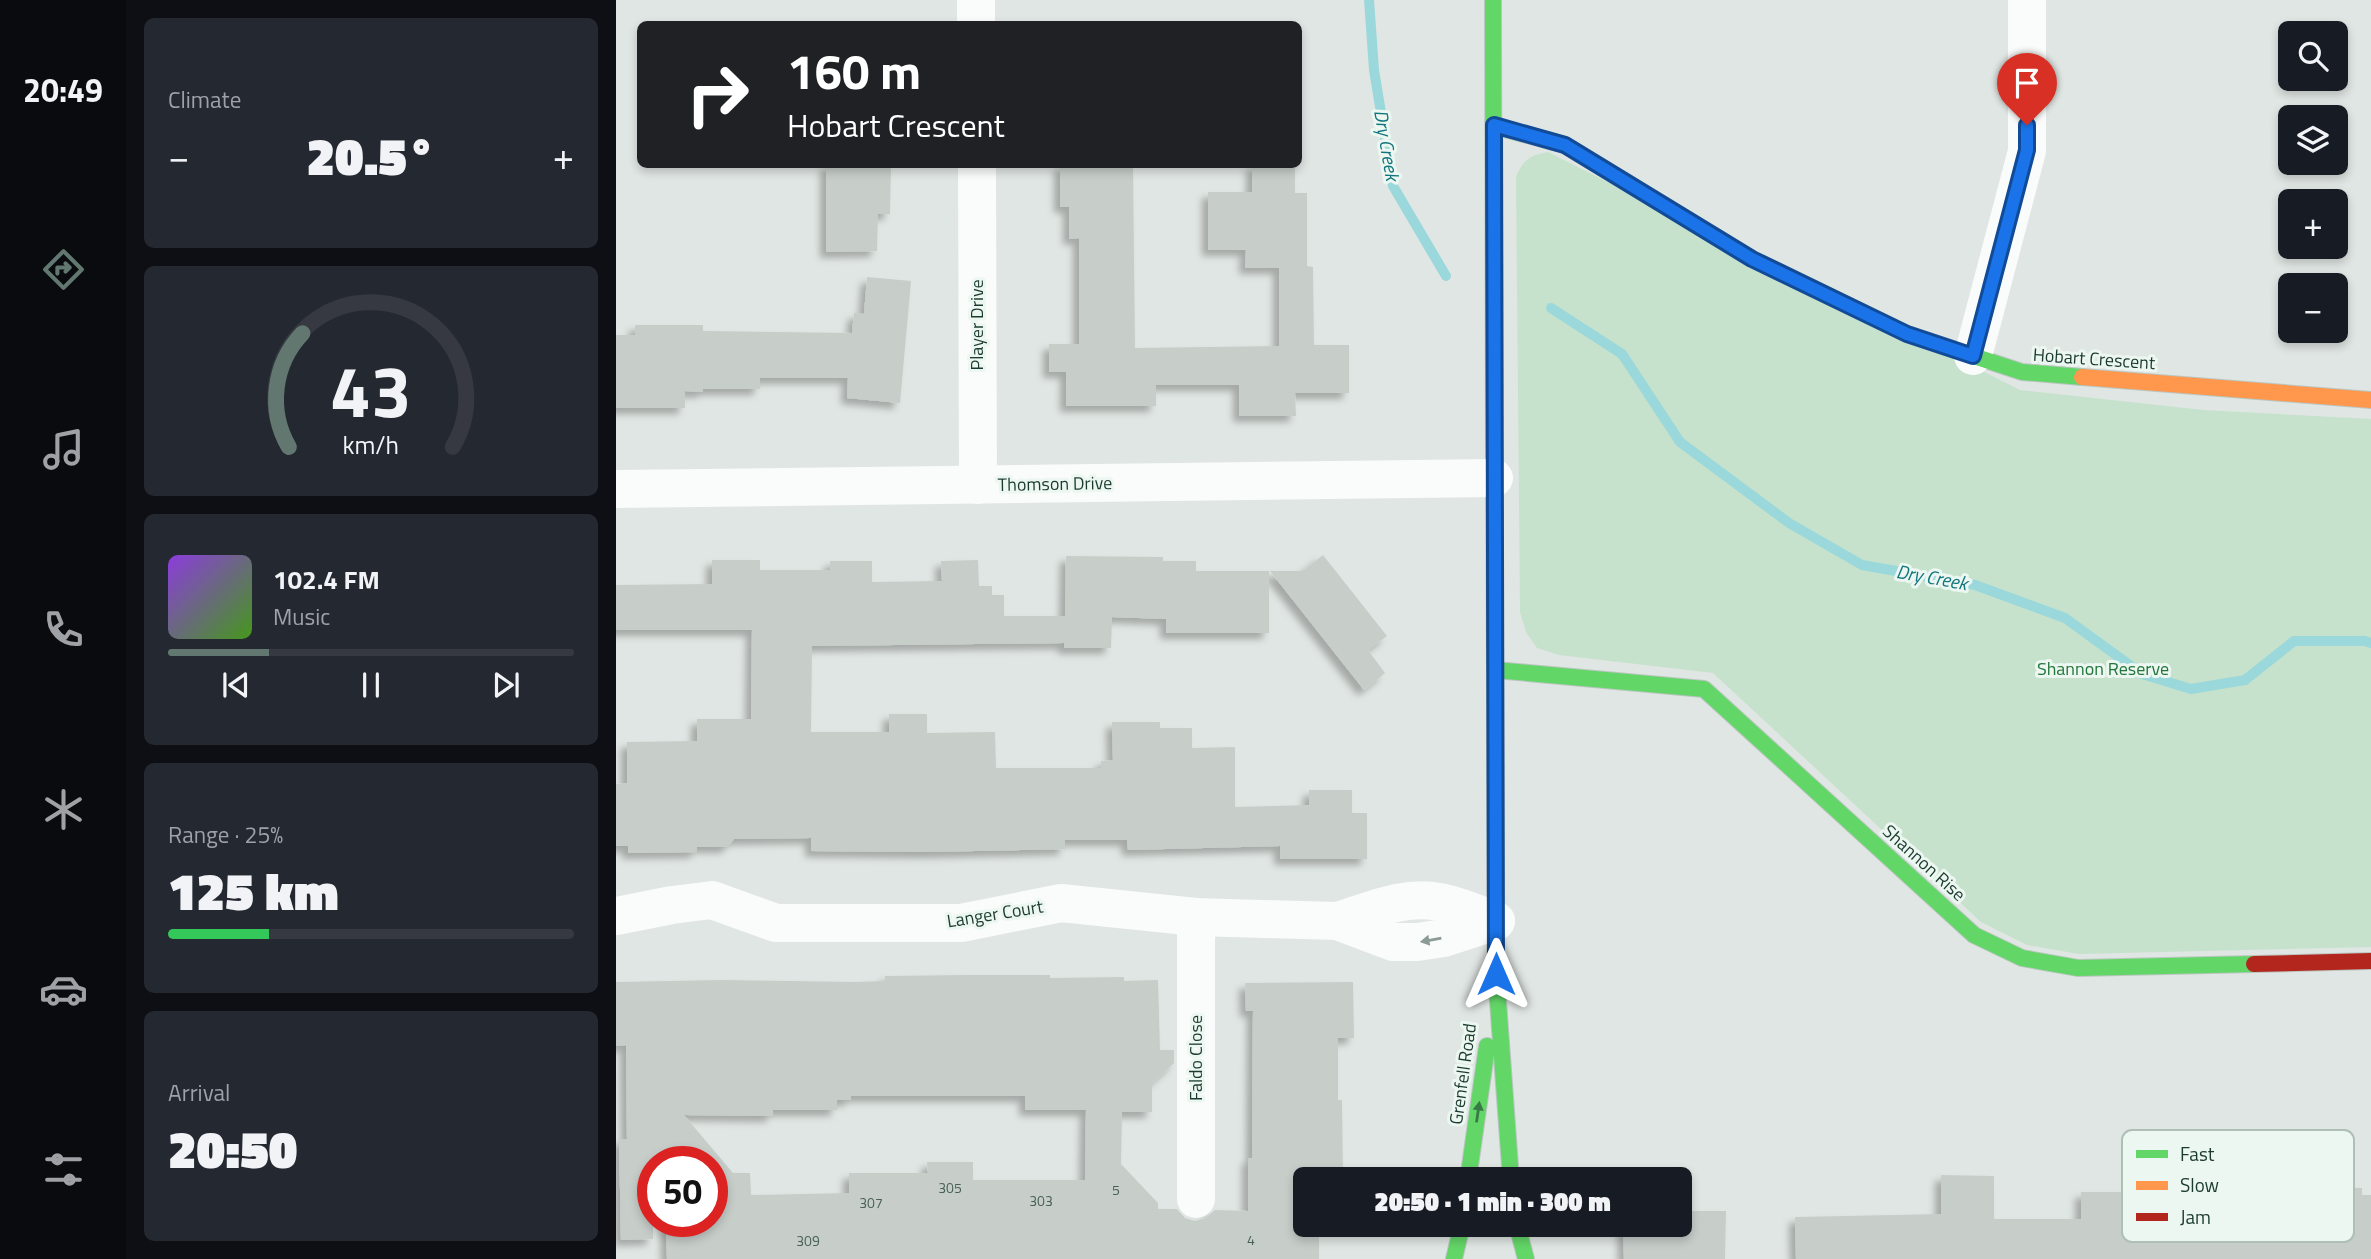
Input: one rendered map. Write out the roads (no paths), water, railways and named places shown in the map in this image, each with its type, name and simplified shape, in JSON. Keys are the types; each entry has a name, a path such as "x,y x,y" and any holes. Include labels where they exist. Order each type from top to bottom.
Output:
{"street":[{"path":"976,0 976,21"},
{"name":"Grenfell Road","path":"1493,0 1496,974 1510,1167"},
{"path":"1973,356 2027,150 2027,0"},
{"name":"Hobart Crescent","path":"1494,125 1565,145 1752,259 1907,334 2022,372 2371,400"},
{"name":"Player Drive","path":"977,168 978,485"},
{"name":"Thomson Drive","path":"616,489 1494,478"},
{"name":"Shannon Rise","path":"1495,670 1704,689 1974,935 2022,958 2078,968 2371,961"},
{"name":"Langer Court","path":"616,916 712,900 776,923 961,923 1061,903 1196,917 1337,921 1393,942 1418,943 1444,938 1496,921"},
{"name":"Faldo Close","path":"1196,917 1196,1199"},
{"name":"Grenfell Road","path":"1470,1167 1496,974"},
{"path":"1454,1259 1459,1237"},
{"path":"1520,1237 1526,1259"}],"waterway":[{"name":"Dry Creek","path":"1369,0 1374,70 1393,186 1446,276"},
{"name":"Dry Creek","path":"1551,308 1622,354 1680,442 1789,523 1862,565 1975,585 2065,618 2142,674 2191,689 2245,680 2294,641 2371,643"}],"park label":[{"name":"Shannon Reserve","path":"2103,669"}]}
